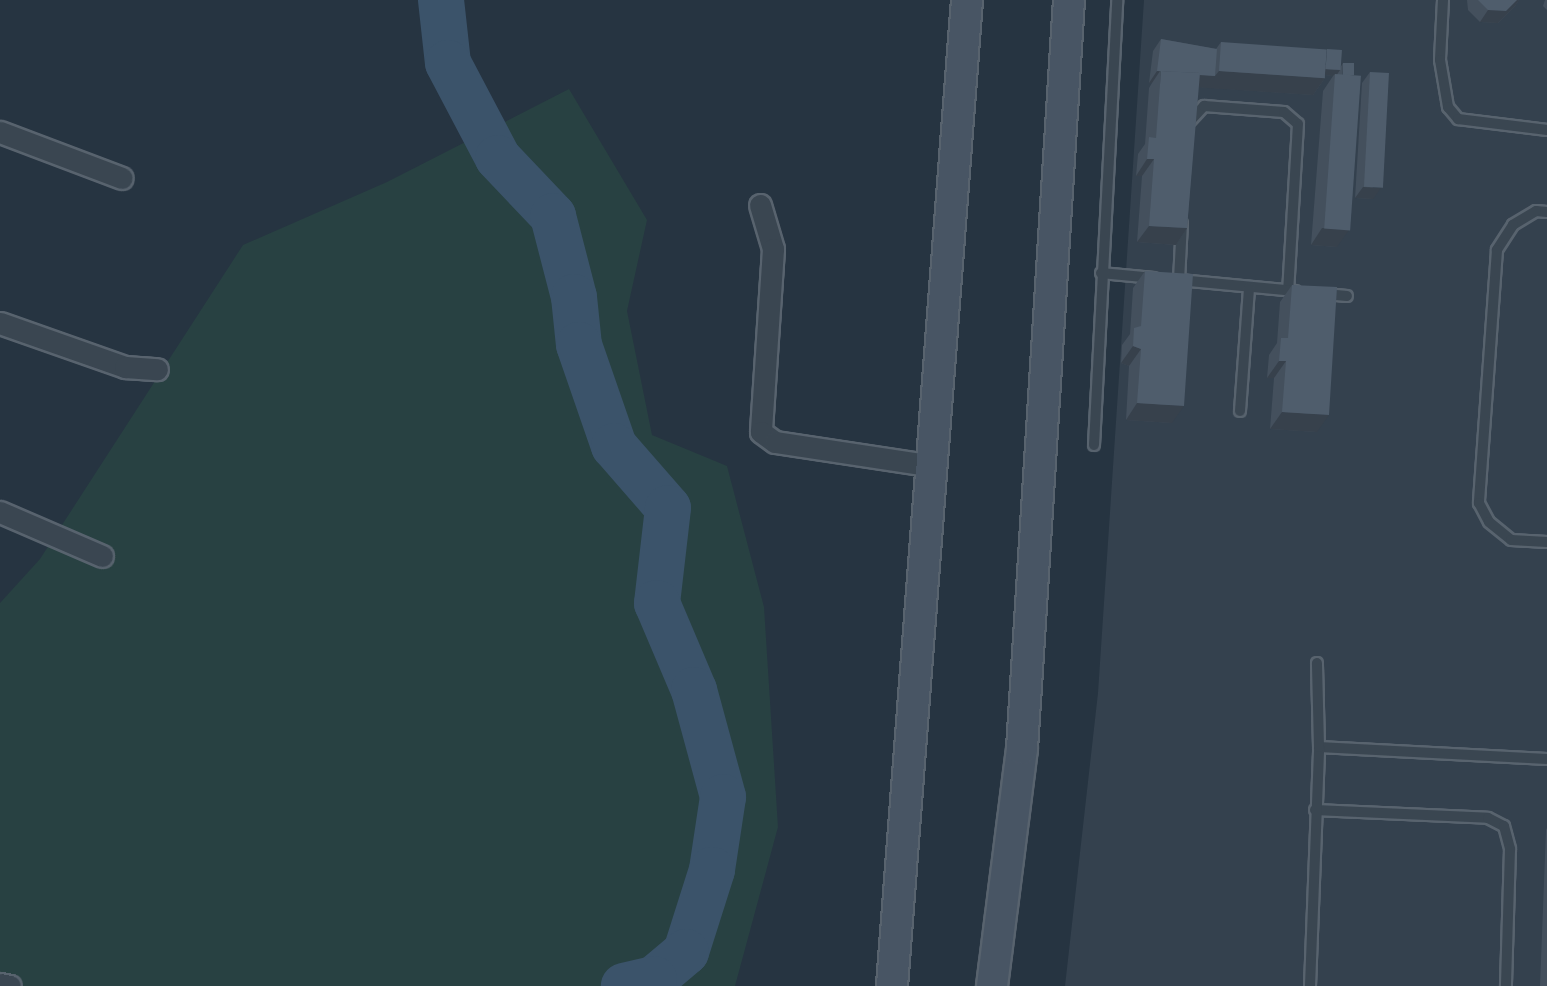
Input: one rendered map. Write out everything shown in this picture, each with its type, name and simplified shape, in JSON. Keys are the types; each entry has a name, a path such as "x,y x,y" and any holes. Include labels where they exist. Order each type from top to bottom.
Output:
{"main road":[{"path":"892,986 934,466 967,0"},
{"path":"992,986 1022,749 1069,0"}],"street":[{"path":"0,132 122,178"},
{"path":"760,205 773,249 761,432 775,442 934,466"},
{"path":"0,323 125,367 157,369"},
{"path":"4,520 102,556"},
{"path":"0,984 10,986"}],"lane":[{"path":"1094,445 1101,273 1117,0"},
{"path":"1443,0 1440,60 1448,107 1458,119 1547,130"},
{"path":"1187,138 1194,113 1204,106 1284,112 1298,124 1288,290"},
{"path":"1179,280 1183,209"},
{"path":"1547,212 1536,211 1513,225 1497,250 1479,503 1490,522 1511,540 1547,542"},
{"path":"1101,273 1347,296"},
{"path":"1240,411 1249,287"},
{"path":"1310,986 1319,747 1317,663"},
{"path":"1319,747 1547,759"},
{"path":"1315,810 1488,818 1504,826 1510,849 1506,986"}],"shaded area":[{"path":"1144,0 1547,0 1547,986 1065,986 1098,693"}],"green space":[{"path":"569,89 647,220 627,311 652,435 727,466 764,607 778,827 735,986 0,986 0,603 40,559 243,245 387,182"}],"building":[{"path":"1478,0 1517,0 1506,11 1488,10"},
{"path":"1161,39 1217,49 1215,76 1157,71"},
{"path":"1221,42 1327,49 1325,78 1219,71"},
{"path":"1327,49 1342,50 1341,70 1326,69"},
{"path":"1343,63 1354,63 1354,75 1343,75"},
{"path":"1161,71 1200,73 1187,228 1149,226 1154,159 1147,159 1149,137 1156,138"},
{"path":"1370,72 1389,73 1383,188 1364,187"},
{"path":"1335,74 1361,76 1350,230 1324,229"},
{"path":"1145,271 1193,274 1184,406 1137,403 1141,349 1133,346 1134,328 1141,326"},
{"path":"1292,285 1337,287 1329,415 1282,412 1286,361 1279,361 1281,338 1288,338"}],"waterway":[{"path":"441,0 448,63 498,158 553,216 574,297 579,345 614,446 668,508 657,603 694,690 723,797 712,870 686,952 654,979 624,986"}]}
